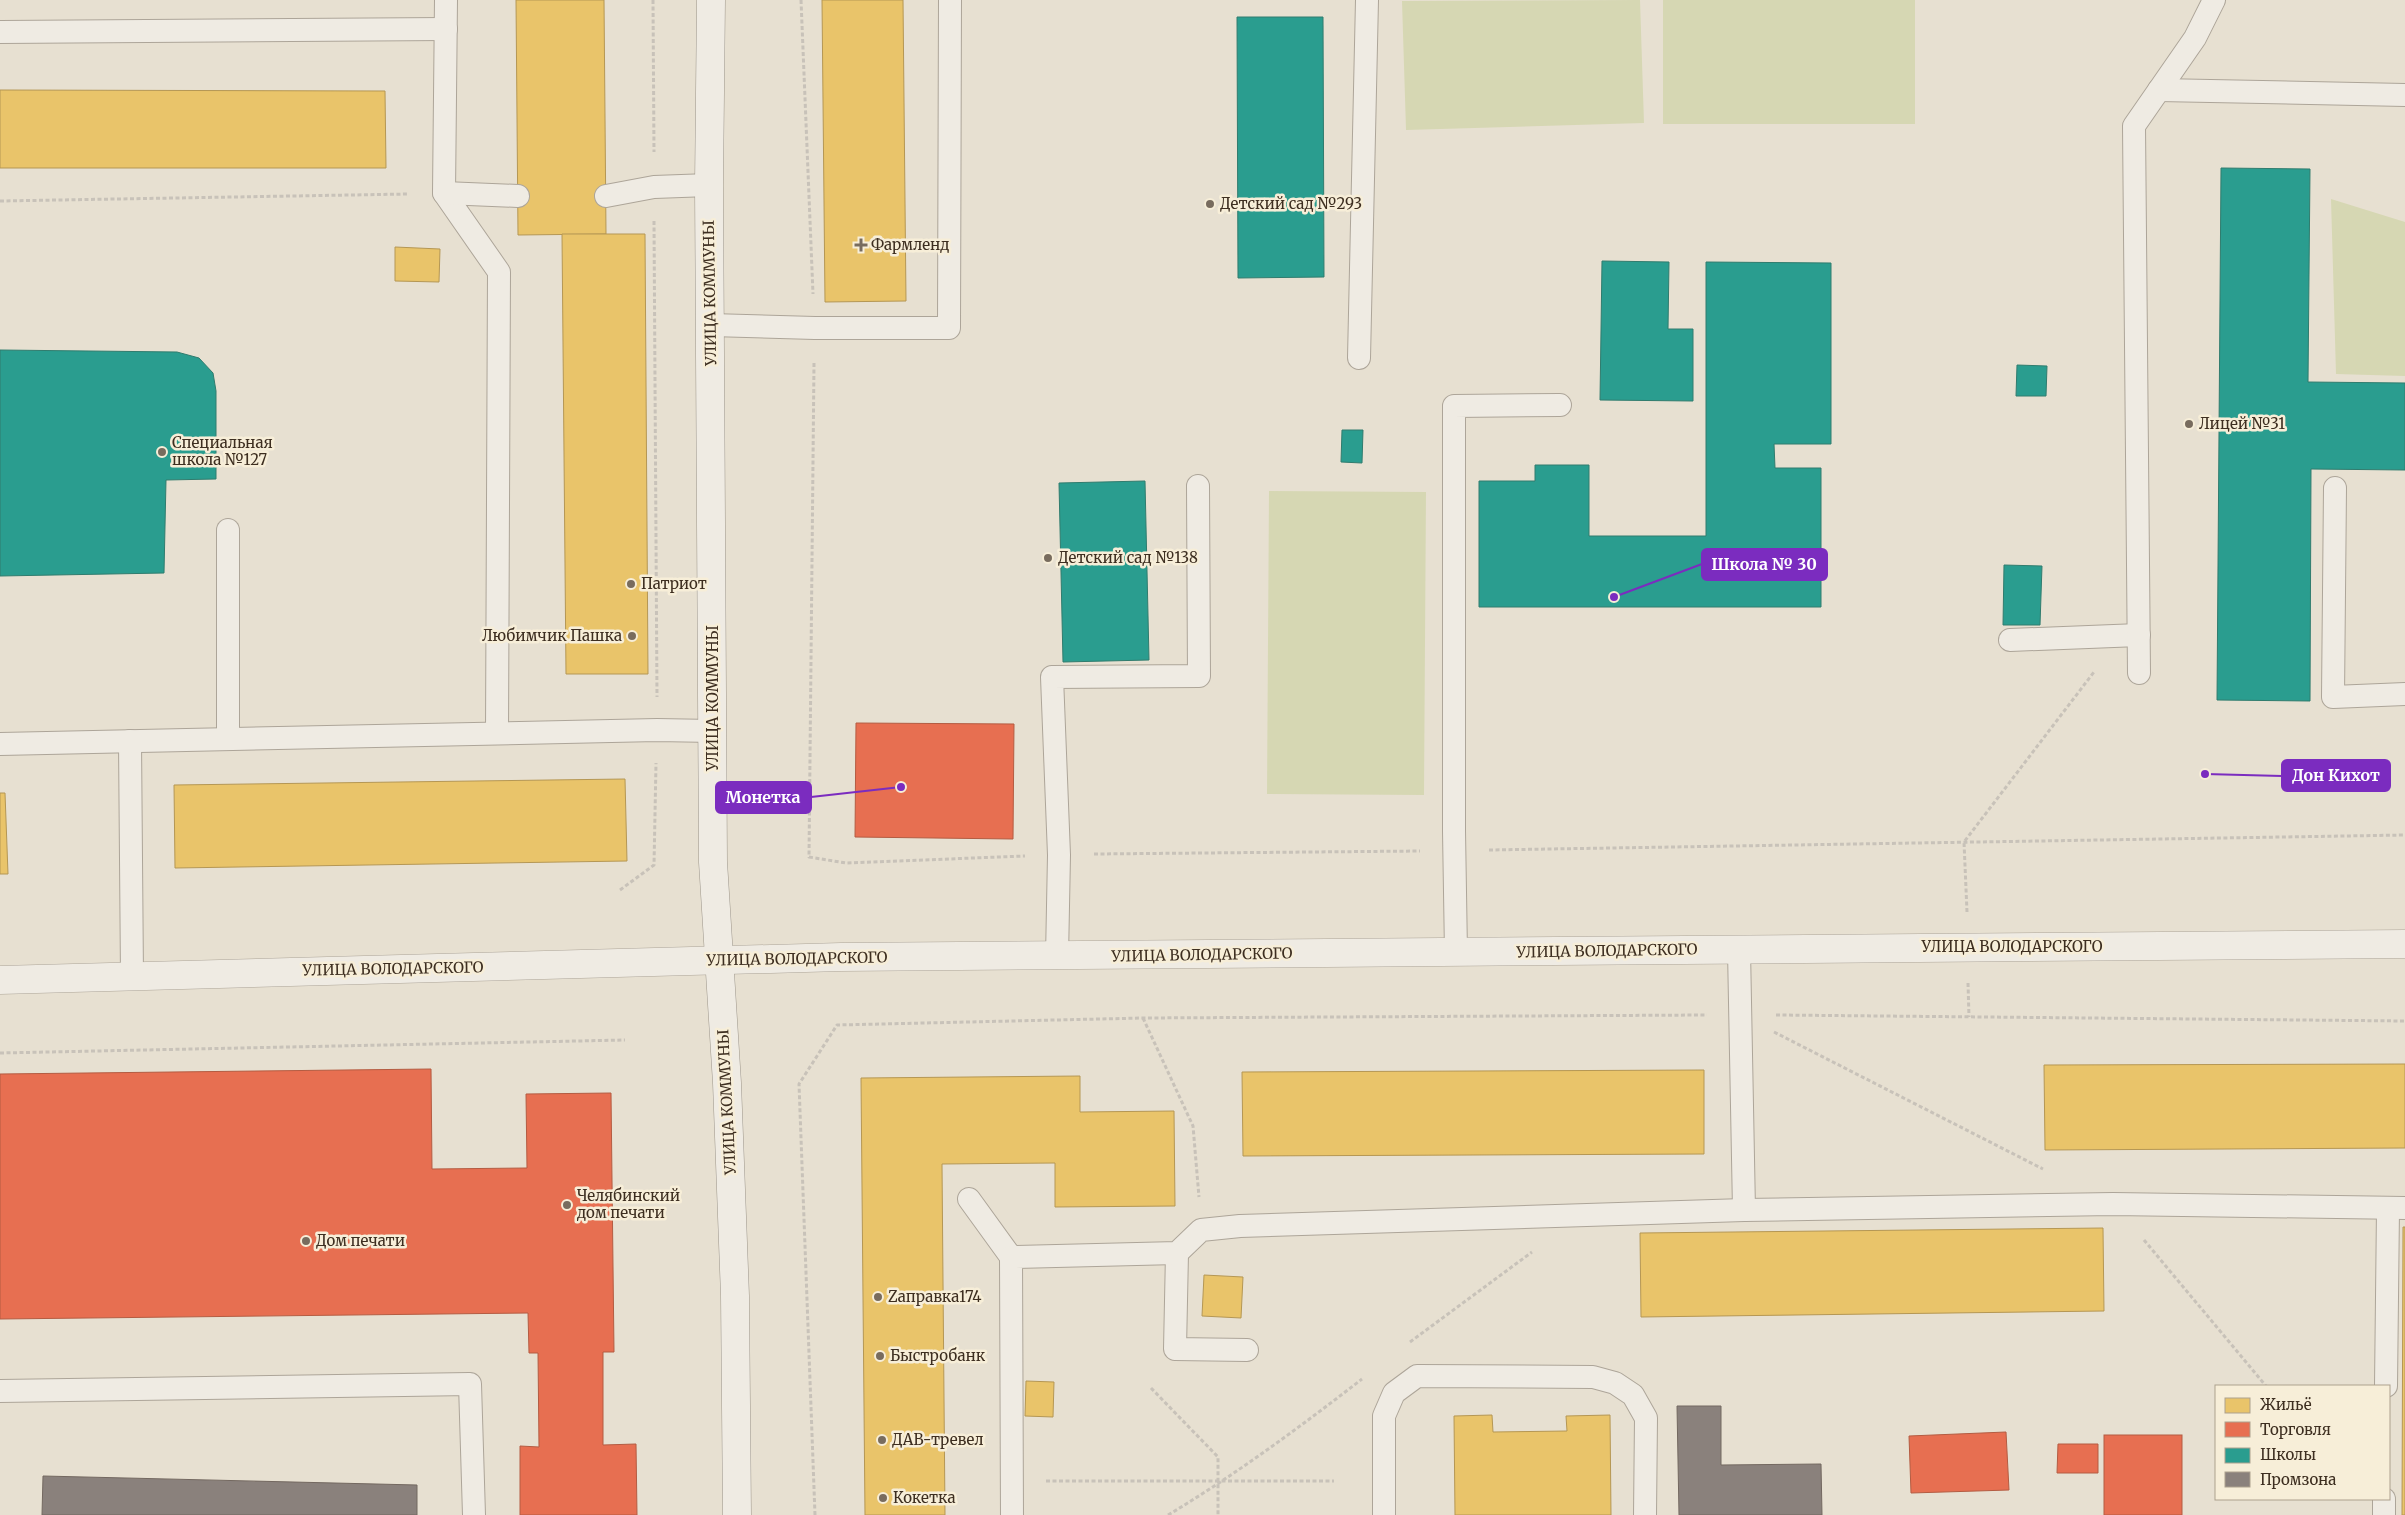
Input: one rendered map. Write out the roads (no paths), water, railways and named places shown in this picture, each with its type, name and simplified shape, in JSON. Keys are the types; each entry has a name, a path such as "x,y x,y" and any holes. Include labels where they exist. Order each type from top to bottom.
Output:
{"street":[{"name":"УЛИЦА КОММУНЫ","path":"712,0 709,185 713,862 735,1296 737,1515"},
{"name":"УЛИЦА ВОЛОДАРСКОГО","path":"0,980 841,957 1058,957 2405,944"}],"lane":[{"path":"446,0 444,193 499,272 497,733"},
{"path":"711,326 949,328 950,0"},
{"path":"1359,358 1367,0"},
{"path":"2139,673 2130,635 2134,126 2195,38 2214,0"},
{"path":"0,32 446,29"},
{"path":"2159,90 2405,95"},
{"path":"606,196 654,186 709,185"},
{"path":"444,193 518,196"},
{"path":"1456,953 1454,851 1454,406 1560,405"},
{"path":"1058,957 1059,855 1052,678 1199,676 1198,486"},
{"path":"2334,488 2333,697 2405,694"},
{"path":"228,530 228,739"},
{"path":"2010,640 2130,635"},
{"path":"0,744 657,730 713,731"},
{"path":"130,741 132,976"},
{"path":"1739,950 1744,1210"},
{"path":"969,1199 1011,1258 1012,1515"},
{"path":"1011,1258 1176,1253 1201,1230 1240,1226 1744,1210 2113,1204 2396,1208 2386,1385"},
{"path":"1176,1253 1175,1349 1247,1350"},
{"path":"1384,1515 1384,1416 1394,1393 1416,1376 1593,1377 1615,1384 1633,1395 1646,1418 1645,1515"},
{"path":"0,1391 470,1384 474,1515"},
{"path":"2384,1500 2384,1515"}],"place":[{"name":"Детский сад №293","path":"1210,204"},
{"name":"Фармленд","path":"861,245"},
{"name":"Лицей №31","path":"2189,424"},
{"name":"Специальная школа №127","path":"162,452"},
{"name":"Детский сад №138","path":"1048,558"},
{"name":"Патриот","path":"631,584"},
{"name":"Школа № 30","path":"1614,597"},
{"name":"Любимчик Пашка","path":"632,636"},
{"name":"Дон Кихот","path":"2205,774"},
{"name":"Монетка","path":"901,787"},
{"name":"Челябинский дом печати","path":"567,1205"},
{"name":"Дом печати","path":"306,1241"},
{"name":"Zаправка174","path":"878,1297"},
{"name":"Быстробанк","path":"880,1356"},
{"name":"ДАВ-тревел","path":"882,1440"},
{"name":"Кокетка","path":"883,1498"}]}
